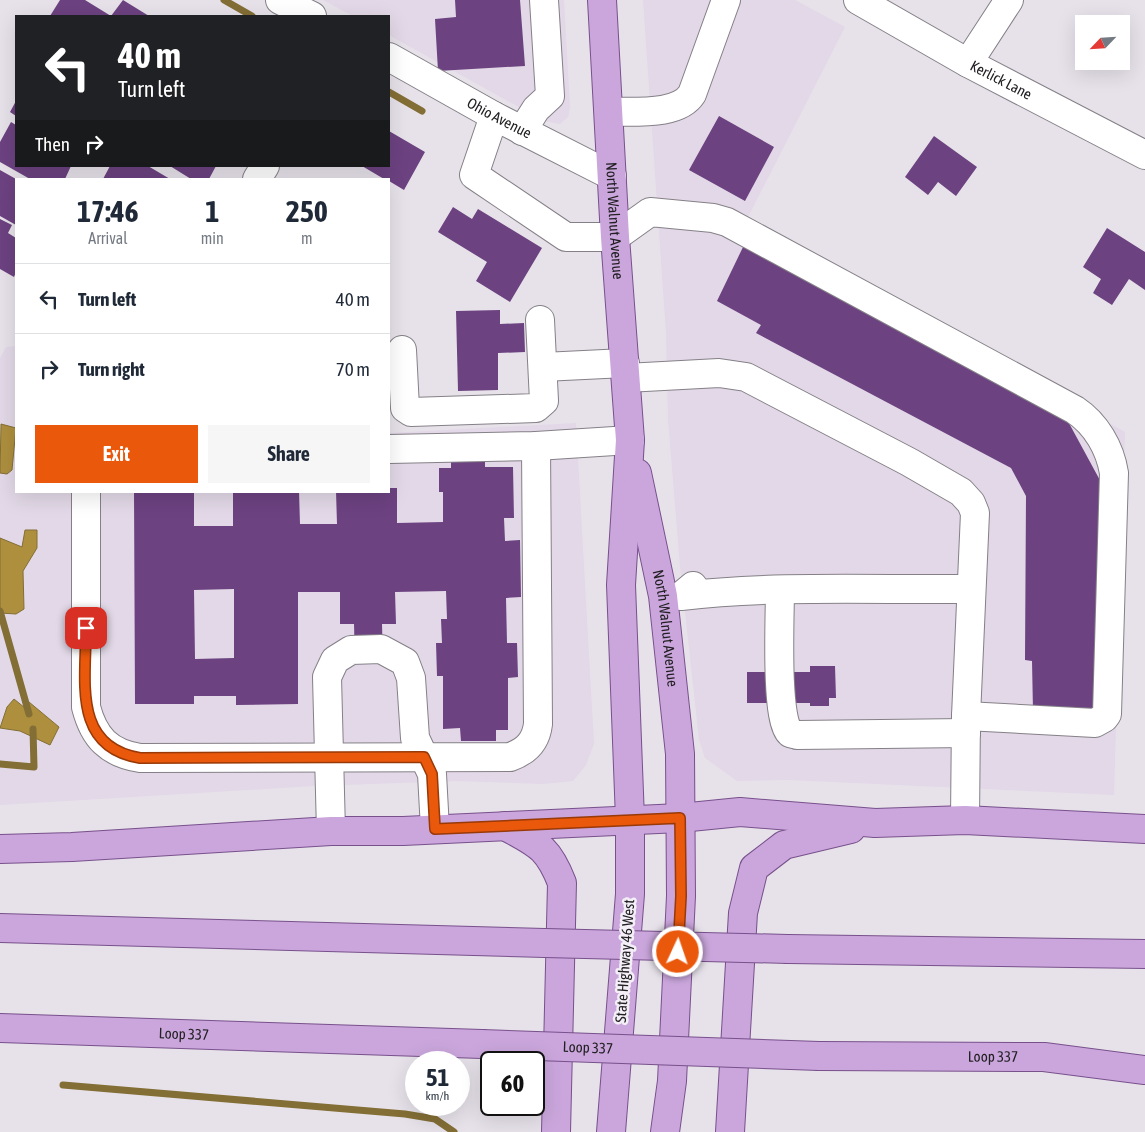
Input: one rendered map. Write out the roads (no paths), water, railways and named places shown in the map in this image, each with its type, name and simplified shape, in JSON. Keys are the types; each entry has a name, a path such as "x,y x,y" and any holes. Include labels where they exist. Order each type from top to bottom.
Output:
{"main road":[{"name":"North Walnut Avenue","path":"602,0 615,237 630,440 621,585 630,819"},
{"name":"North Walnut Avenue","path":"630,440 663,596 680,754 680,818"},
{"path":"0,849 72,847 331,831 435,829 680,818 740,812 874,823 965,820 1145,829"},
{"path":"665,1132 672,1081 681,896 680,818"},
{"name":"State Highway 46 West","path":"611,1132 630,894 630,819"},
{"path":"730,1132 743,913 754,868 784,845 874,823"},
{"path":"504,826 534,842 553,859 562,883 556,1132"},
{"path":"0,928 788,949 1145,954"},
{"name":"Loop 337","path":"0,1028 819,1056 1044,1057 1145,1070"}],"street":[{"path":"280,0 310,15"},
{"path":"522,131 536,109 550,96 544,0"},
{"path":"609,112 674,108 684,104 692,94 726,0"},
{"name":"Kerlick Lane","path":"858,0 968,62 1145,156"},
{"path":"968,62 1009,0"},
{"name":"Ohio Avenue","path":"390,58 522,131 612,176"},
{"path":"494,116 474,176 566,237 615,237 650,212 721,219 1075,410 1094,426 1110,457 1114,473 1107,714 1095,723 966,724 797,735 790,732 785,724 781,703 780,590"},
{"path":"258,178 264,167"},
{"path":"402,350 406,408 411,412 536,408 544,401 544,367 540,320"},
{"path":"544,367 719,373 746,377 910,462 961,492 971,503 975,513 970,589 965,820"},
{"path":"390,450 536,446 630,440"},
{"path":"86,493 86,707 90,721 105,744 114,751 140,758 510,756 529,746 537,732 536,446"},
{"path":"693,586 681,596 712,592 780,590 970,589"},
{"path":"331,831 327,677 329,668 342,654 351,650 372,648 381,649 399,658 410,669 415,738 432,774 435,829"}],"waterway":[{"path":"224,0 250,15"},
{"path":"390,93 422,111"},
{"path":"0,611 29,714"},
{"path":"0,764 34,767 33,729"},
{"path":"63,1085 405,1114 435,1119 454,1132"}]}
